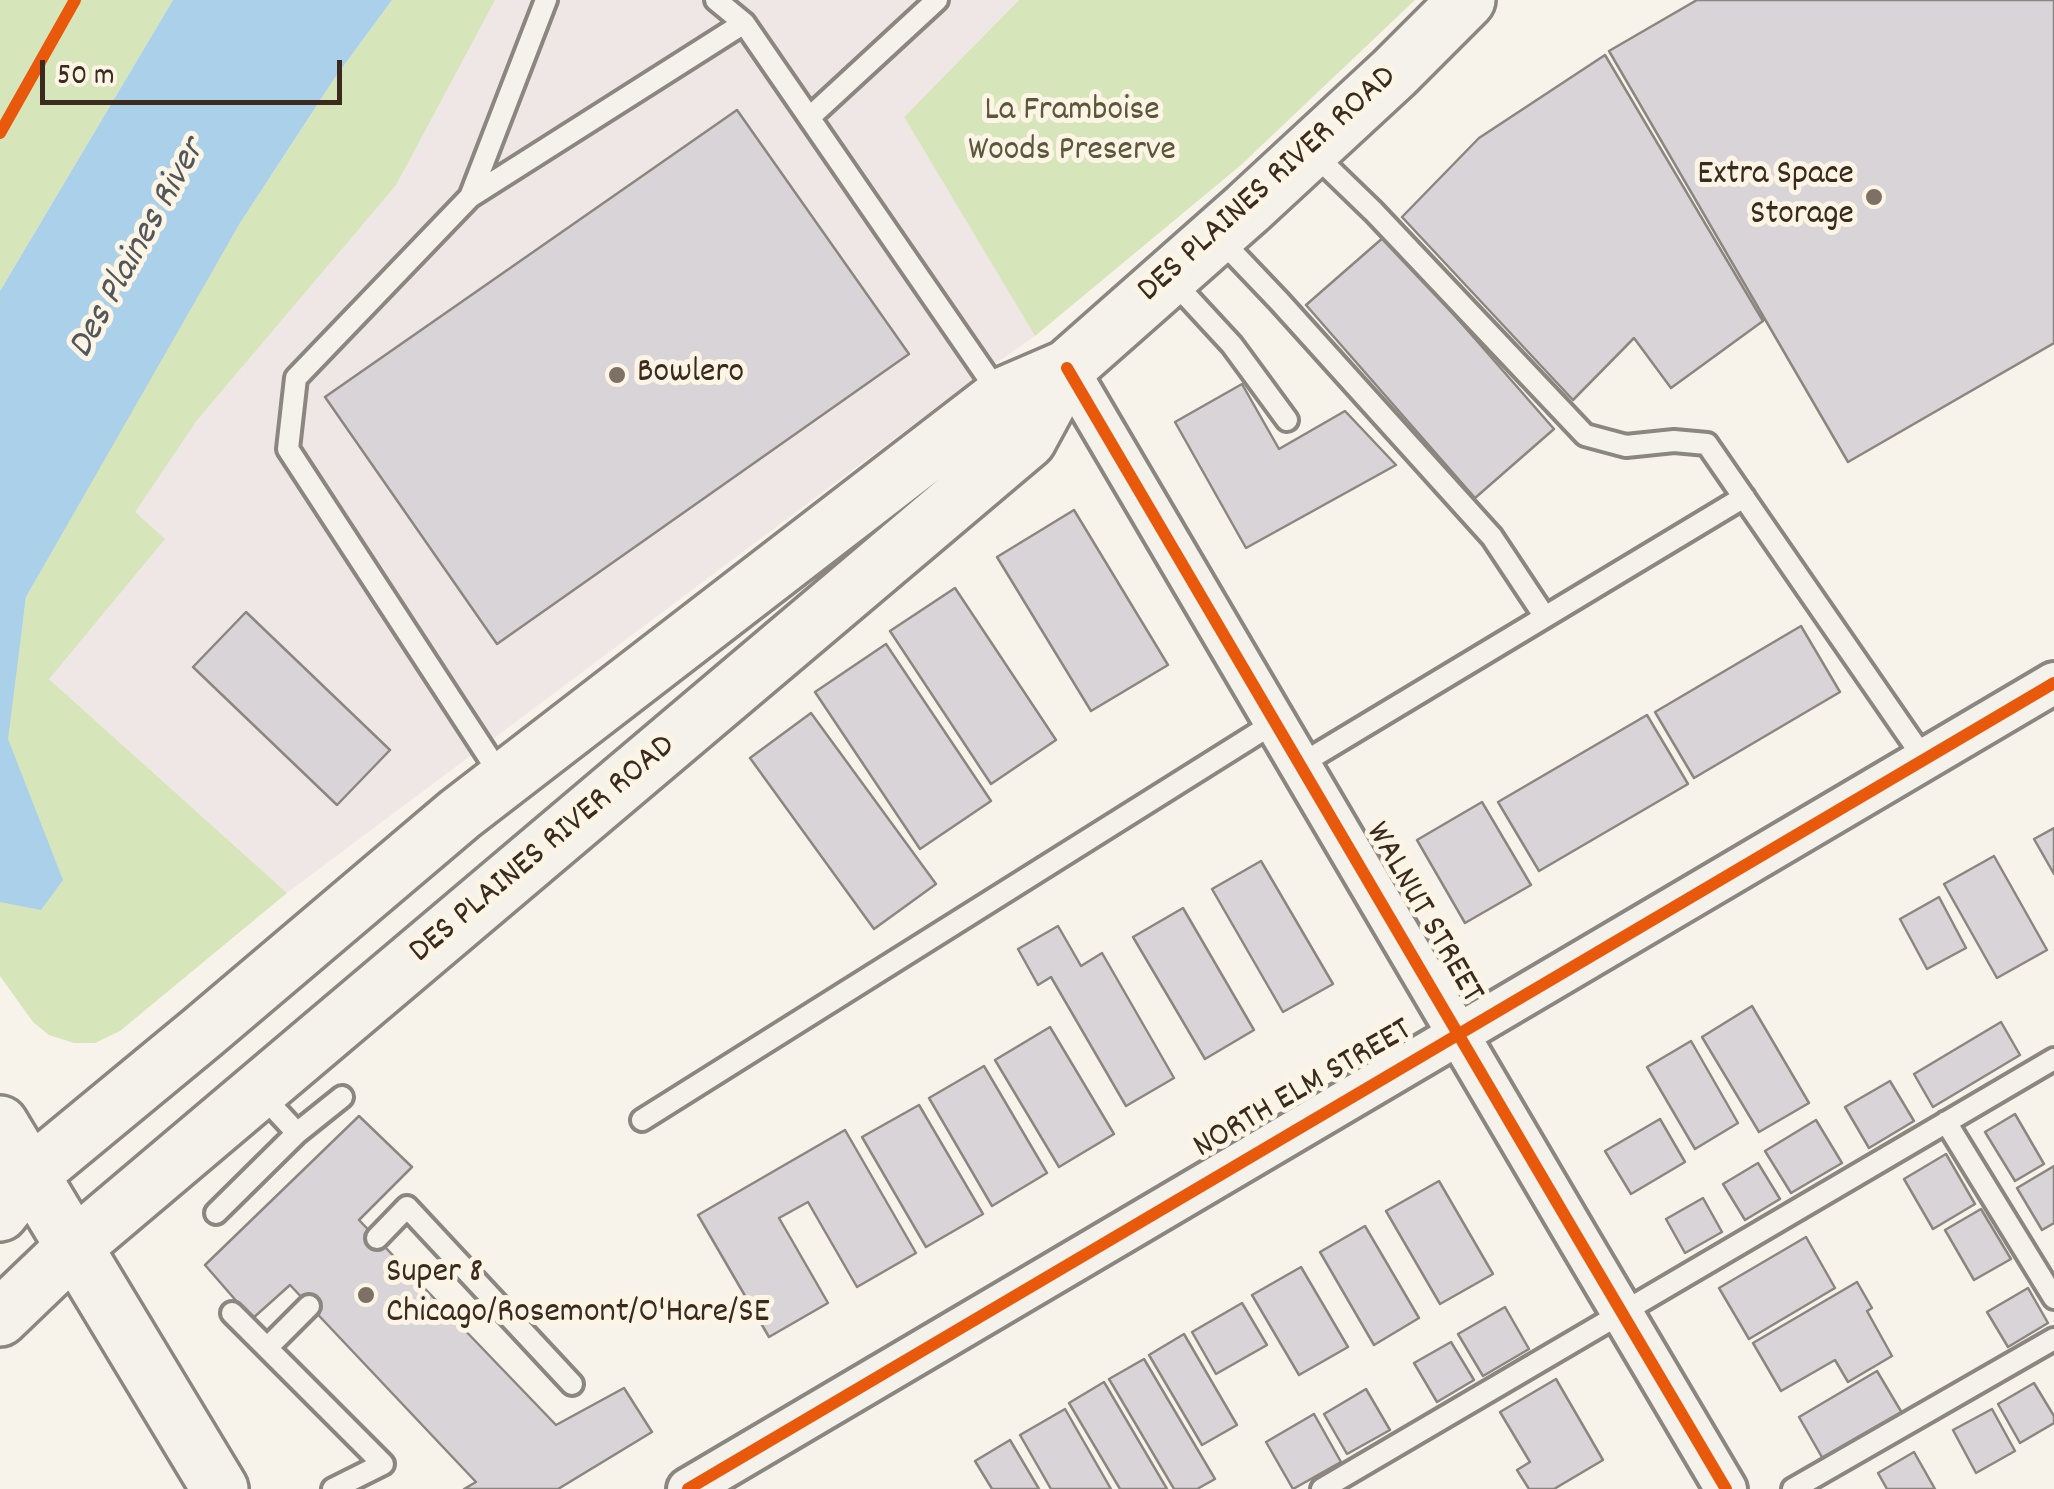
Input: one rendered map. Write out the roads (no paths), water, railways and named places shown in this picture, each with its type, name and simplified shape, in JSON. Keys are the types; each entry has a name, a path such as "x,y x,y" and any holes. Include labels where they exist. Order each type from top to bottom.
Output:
{"main road":[{"name":"DES PLAINES RIVER ROAD","path":"15,1194 460,814 1002,396 1067,368 1310,150 1468,0"},
{"name":"DES PLAINES RIVER ROAD","path":"0,1318 74,1247 1028,440 1067,368"},
{"path":"0,1124 15,1194 74,1247 220,1489"}],"street":[{"name":"WALNUT STREET","path":"1067,368 1726,1489"},
{"name":"NORTH ELM STREET","path":"688,1489 2054,683"}],"lane":[{"path":"470,197 546,0"},
{"path":"716,0 744,24 1002,396"},
{"path":"810,116 937,0"},
{"path":"504,780 288,449 296,378 470,197 744,24"},
{"path":"1310,150 1586,435 1626,446 1674,441 1707,444 1924,760"},
{"path":"1216,235 1280,300 1492,537 1545,617"},
{"path":"1170,277 1232,345 1287,420"},
{"path":"1301,764 1744,497"},
{"path":"642,1120 1276,721"},
{"path":"1322,1489 2054,1059"},
{"path":"260,1092 297,1133"},
{"path":"216,1213 297,1133 342,1097"},
{"path":"1946,1122 2054,1298"},
{"path":"377,1238 407,1207 572,1384"},
{"path":"267,1348 309,1306"},
{"path":"232,1312 383,1464 333,1489"},
{"path":"1794,1489 2054,1339"}],"water":[{"name":"Des Plaines River","path":"173,0 392,0 334,79 240,223 26,597 8,739 63,880 41,910 0,902 0,291"}],"place":[{"name":"Extra Space Storage","path":"1874,197"},
{"name":"Bowlero","path":"617,375"},
{"name":"Super 8 Chicago/Rosemont/O'Hare/SE","path":"366,1295"}],"park label":[{"name":"La Framboise Woods Preserve","path":"1072,133"}]}
